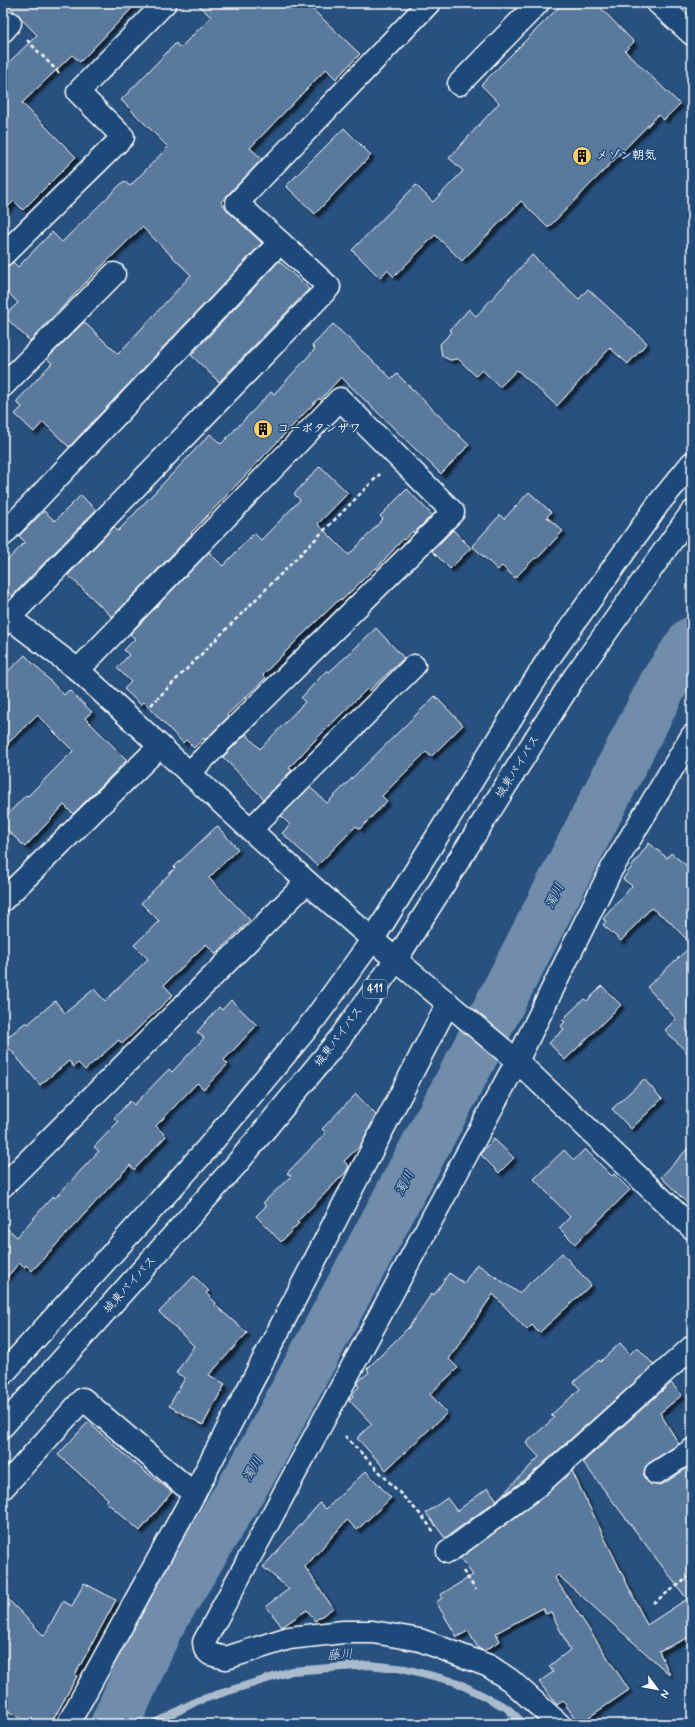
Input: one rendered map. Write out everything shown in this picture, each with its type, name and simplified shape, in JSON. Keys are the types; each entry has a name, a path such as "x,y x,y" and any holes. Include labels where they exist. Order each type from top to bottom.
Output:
{"main road":[{"path":"3,255 122,137 78,92 165,3"},
{"path":"429,3 237,203 329,287 5,618 78,670 307,882 396,960 517,1061 691,1224"},
{"path":"459,84 538,3"},
{"path":"658,3 692,34"},
{"path":"3,535 280,242"},
{"path":"3,386 114,274"},
{"path":"78,670 340,399 453,512 189,773"},
{"name":"411","path":"3,1374 204,1152 314,1020 373,939 548,662 659,503 692,463"},
{"name":"城東バイパス","path":"3,1426 235,1166 340,1038 396,960 573,679 692,512"},
{"path":"251,829 414,666"},
{"path":"559,1724 510,1680 489,1666 420,1640 373,1632 343,1632 289,1638 226,1658 210,1654 205,1649 204,1642 517,1061 611,870 692,736"},
{"path":"3,900 160,746"},
{"path":"3,1186 307,882"},
{"path":"68,1724 194,1494 448,1003"},
{"path":"448,1552 536,1488 692,1347"},
{"path":"3,1488 83,1399 194,1494"},
{"path":"656,1472 692,1450"}],"path":[{"path":"7,27 78,92"},
{"path":"134,722 397,456"},
{"path":"326,1416 422,1516 476,1590"},
{"path":"652,1603 692,1575"}],"building":[{"path":"6,3 137,3 80,62 72,55 22,103 76,157 23,210 14,201 3,212 3,68 37,35"},
{"path":"196,3 306,3 360,54 336,79 326,69 250,148 262,159 221,202 229,212 262,243 69,447 43,422 34,432 15,414 22,407 16,402 52,363 47,359 84,322 118,354 191,275 142,227 94,274 30,341 4,316 18,303 3,287 3,267 6,267 13,262 18,267 52,232 62,242 124,181 130,186 168,147 121,100 176,43 180,48 211,17"},
{"path":"563,3 596,3 634,42 625,51 680,104 664,120 658,115 548,228 521,201 462,261 435,235 394,277 387,270 380,278 352,250 416,185 433,202 463,171 449,158 499,103 481,85"},
{"path":"344,128 371,155 315,214 286,186"},
{"path":"532,255 579,299 588,289 647,343 628,364 610,348 557,406 517,370 500,387 482,370 476,376 458,359 450,360 442,356 440,344 452,332 450,330 469,309 476,316"},
{"path":"279,261 309,289 219,382 191,355"},
{"path":"333,324 392,379 397,374 469,445 441,474 341,377 320,400 319,398 112,617 68,575 114,527 118,531 210,434 221,444 271,392 274,394 315,349 312,346"},
{"path":"320,466 348,493 318,524 349,555 383,519 380,516 407,489 432,515 414,533 413,531 404,540 403,539 376,569 375,568 342,600 340,599 300,637 263,675 266,678 227,715 228,717 205,740 204,738 194,748 186,740 183,743 144,702 141,705 124,689 131,682 117,668 129,655 124,650 135,639 130,634 209,552 223,566 254,533 261,540 300,500 294,494"},
{"path":"529,492 551,512 547,517 563,531 537,559 535,558 515,578 502,566 498,570 472,546 500,515 504,519"},
{"path":"81,495 96,510 12,596 3,587 3,565 25,542 19,536 44,511 55,521"},
{"path":"453,530 471,548 450,569 432,551"},
{"path":"376,628 404,658 369,691 367,689 317,738 289,768 292,770 264,799 223,757 246,734 260,749 305,702 301,698 327,670 329,672"},
{"path":"25,655 64,695 69,690 92,712 85,718 127,760 73,814 64,805 25,847 3,826 3,819 73,751 37,715 3,748 3,676"},
{"path":"435,696 463,725 431,757 426,752 382,796 387,801 360,829 356,826 317,866 282,833 290,825 281,816 310,787 327,803"},
{"path":"217,826 238,849 209,878 250,920 216,954 206,944 164,985 173,995 122,1044 119,1040 85,1070 78,1063 74,1067 69,1061 40,1085 3,1041 26,1022 28,1024 55,1001 65,1013 94,989 105,1001 148,959 134,945 159,921 141,903 175,868 174,867"},
{"path":"649,843 667,858 671,853 692,870 692,945 668,920 651,908 621,941 603,925 606,921 603,919 632,886 623,879"},
{"path":"692,945 692,1058 665,1030 676,1019 647,987"},
{"path":"602,986 621,1005 565,1060 549,1043 564,1029 561,1026 565,1022 562,1020 584,999 587,1001"},
{"path":"231,1000 257,1025 224,1060 228,1064 204,1089 197,1083 156,1126 166,1136 134,1170 130,1165 32,1271 26,1265 24,1268 19,1263 3,1282 3,1225 17,1237 53,1196 55,1198 99,1151 94,1147 118,1122 114,1118 130,1101 134,1105 169,1069 172,1072 204,1038 197,1032 219,1007 222,1010"},
{"path":"644,1079 662,1099 631,1129 612,1109"},
{"path":"356,1094 376,1115 360,1146 344,1161 349,1166 346,1172 297,1222 299,1223 281,1242 256,1216 266,1206 263,1203 291,1176 287,1173 326,1133 322,1129"},
{"path":"494,1139 514,1158 499,1173 481,1155 484,1149"},
{"path":"692,1144 692,1208 661,1177"},
{"path":"585,1149 612,1176 614,1174 630,1190 575,1244 559,1228 570,1217 534,1179 564,1150 574,1160"},
{"path":"562,1253 591,1285 539,1333 532,1325 527,1330 493,1294 449,1359 458,1368 430,1394 447,1413 386,1470 357,1438 372,1424 349,1400 353,1396 352,1394 359,1387 357,1384 358,1382 369,1372 367,1369 409,1327 432,1293 434,1295 449,1273 464,1283 477,1264 519,1293"},
{"path":"194,1276 209,1291 206,1293 216,1303 215,1305 247,1333 209,1375 225,1384 203,1425 169,1406 185,1378 176,1373 194,1346 159,1312"},
{"path":"620,1343 630,1354 637,1347 654,1365 528,1477 497,1500 539,1457 526,1443 554,1418 551,1415 580,1389 574,1382 599,1360 600,1362"},
{"path":"671,1383 682,1395 660,1413 679,1444 649,1463 645,1468 644,1474 645,1479 650,1484 663,1484 692,1465 692,1636 659,1651 670,1675 558,1575 555,1578 629,1690 579,1724 563,1701 557,1705 539,1682 553,1672 549,1666 570,1650 551,1612 546,1614 543,1608 496,1633 500,1641 484,1651 478,1648 468,1631 457,1637 436,1602 442,1598 440,1595 473,1575 460,1558 543,1497 572,1471 647,1625 687,1599 583,1462"},
{"path":"88,1422 137,1465 172,1492 140,1531 106,1502 108,1499 58,1455"},
{"path":"366,1471 391,1498 357,1530 347,1520 305,1567 333,1608 315,1621 307,1610 282,1627 266,1606 289,1589 263,1567 320,1503 326,1509"},
{"path":"488,1488 497,1500 445,1538 426,1513 447,1498 457,1511"},
{"path":"84,1583 116,1600 75,1675 77,1676 51,1724 31,1724 8,1711 3,1706 3,1594 44,1636 63,1601 72,1606"}],"waterway":[{"name":"濁川","path":"115,1724 158,1628 254,1468 472,1058 664,683 692,641"},
{"name":"藤川","path":"153,1724 197,1701 292,1671 369,1665 406,1669 456,1682 507,1708 524,1724"}],"place":[{"name":"メゾン朝気","path":"582,156"},
{"name":"コーポタンザワ","path":"263,429"}]}
